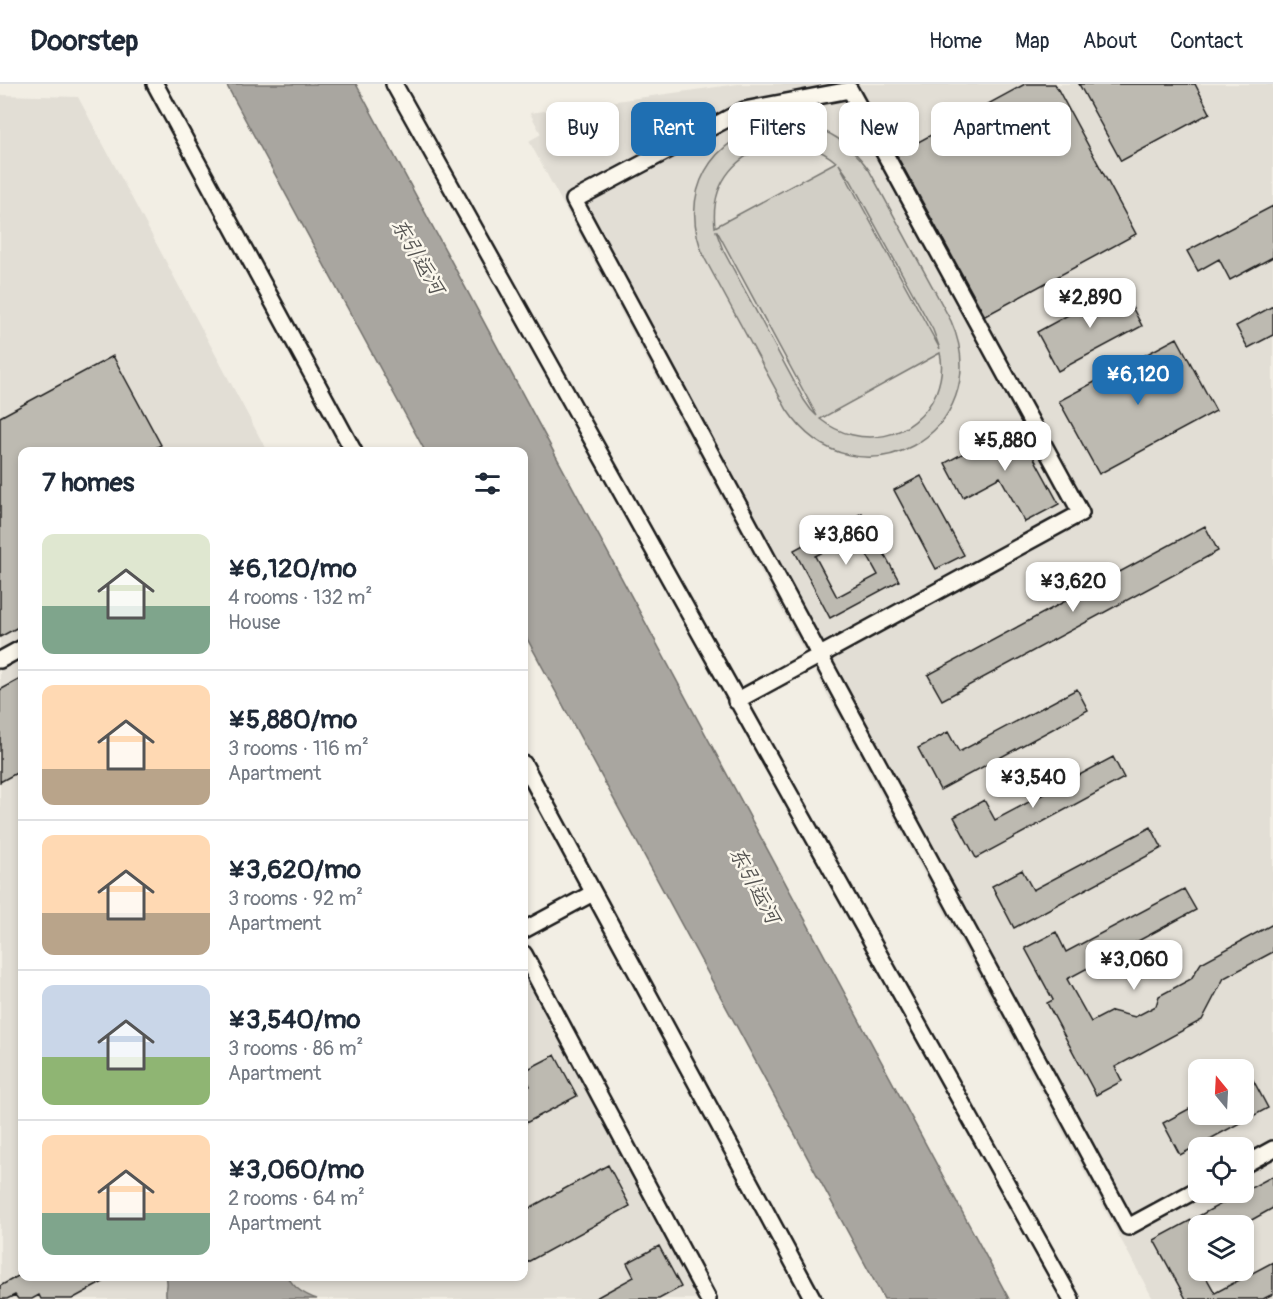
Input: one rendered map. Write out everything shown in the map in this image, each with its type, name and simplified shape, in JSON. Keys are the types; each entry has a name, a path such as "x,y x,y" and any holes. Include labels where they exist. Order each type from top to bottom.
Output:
{"lane":[{"path":"154,84 351,447"},
{"path":"394,84 1071,1299"},
{"path":"736,701 820,655 1081,513 850,90 744,110 574,200 820,655 1128,1227 1188,1194"},
{"path":"0,660 18,650"},
{"path":"528,771 813,1299"},
{"path":"528,928 593,893"},
{"path":"528,962 708,1299"},
{"path":"1254,1159 1273,1149"}],"shaded area":[{"path":"738,84 1273,84 1273,1299 1153,1299 529,141 541,134 530,113 546,111 546,156 619,156 619,102 609,102"},
{"path":"0,95 78,97 265,447 18,447 18,1281 528,1281 528,941 718,1299 0,1299"},
{"path":"827,133 839,140 839,156 857,156 869,170 951,321 961,361 956,396 939,425 913,446 882,456 848,455 816,440 787,410 705,259 697,235 695,212 697,191 705,171 728,145 728,156 746,156 739,161 722,183 717,196 715,227 836,162 827,155","holes":["839,164 851,181 933,330 940,349","717,231 817,416 804,400 723,250","940,353 941,373 936,393 927,409 914,422 900,430 885,436 852,435 835,429 820,419"]}],"water":[{"name":"东引运河","path":"226,84 356,84 1009,1299 884,1299 528,640 528,447 423,447"},
{"path":"167,1281 290,1281 300,1291 317,1299 167,1299"}],"building":[{"path":"1025,84 1055,84 1065,102 992,102"},
{"path":"1079,84 1195,84 1210,113 1121,161"},
{"path":"1071,114 1136,234 985,316 897,156 919,156 919,142 931,135 931,156 1071,156"},
{"path":"1273,206 1273,257 1230,280 1219,259 1198,271 1187,251"},
{"path":"1121,286 1142,326 1058,371 1037,332"},
{"path":"1273,306 1273,335 1248,348 1236,326"},
{"path":"1177,338 1216,411 1099,474 1059,401"},
{"path":"113,356 161,445 157,447 18,447 18,627 0,637 0,417"},
{"path":"1016,425 1059,504 1025,522 1000,477 963,497 945,463"},
{"path":"921,476 964,555 936,569 894,490"},
{"path":"862,513 899,581 830,618 794,550","holes":["856,535 878,575 837,597 815,556"]},
{"path":"1205,526 1218,551 942,700 928,675"},
{"path":"18,680 18,772 0,782 0,690"},
{"path":"1077,689 1088,710 940,790 918,748 948,732 959,752"},
{"path":"1113,757 1124,778 976,858 954,817 984,800 995,820"},
{"path":"1151,827 1162,848 1014,928 992,886 1022,870 1033,890"},
{"path":"1184,889 1196,910 1067,979 1091,1022 1112,1011 1135,1017 1156,1006 1159,996 1191,979 1201,963 1273,924 1273,952 1224,978 1202,1020 1115,1067 1122,1081 1096,1095 1047,1003 1053,1000 1025,948 1056,932 1066,952"},
{"path":"555,1055 577,1096 528,1122 528,1087 530,1086 528,1069"},
{"path":"1254,1082 1268,1108 1254,1115"},
{"path":"1188,1109 1188,1125 1236,1125 1214,1137 1188,1137 1188,1151 1180,1155 1163,1123"},
{"path":"608,1165 630,1206 528,1262 528,1209"},
{"path":"1273,1176 1273,1208 1254,1219 1254,1215 1200,1215 1223,1203 1254,1203 1254,1186"},
{"path":"1188,1222 1188,1281 1208,1281 1215,1293 1237,1281 1254,1281 1254,1272 1273,1262 1273,1294 1263,1299 1186,1299 1154,1240"},
{"path":"659,1246 681,1287 659,1299 594,1299 634,1277 627,1263"},
{"path":"18,1276 18,1281 105,1281 72,1299 41,1299 39,1295 32,1299 18,1299 15,1295 7,1299 0,1299 0,1286"}]}
